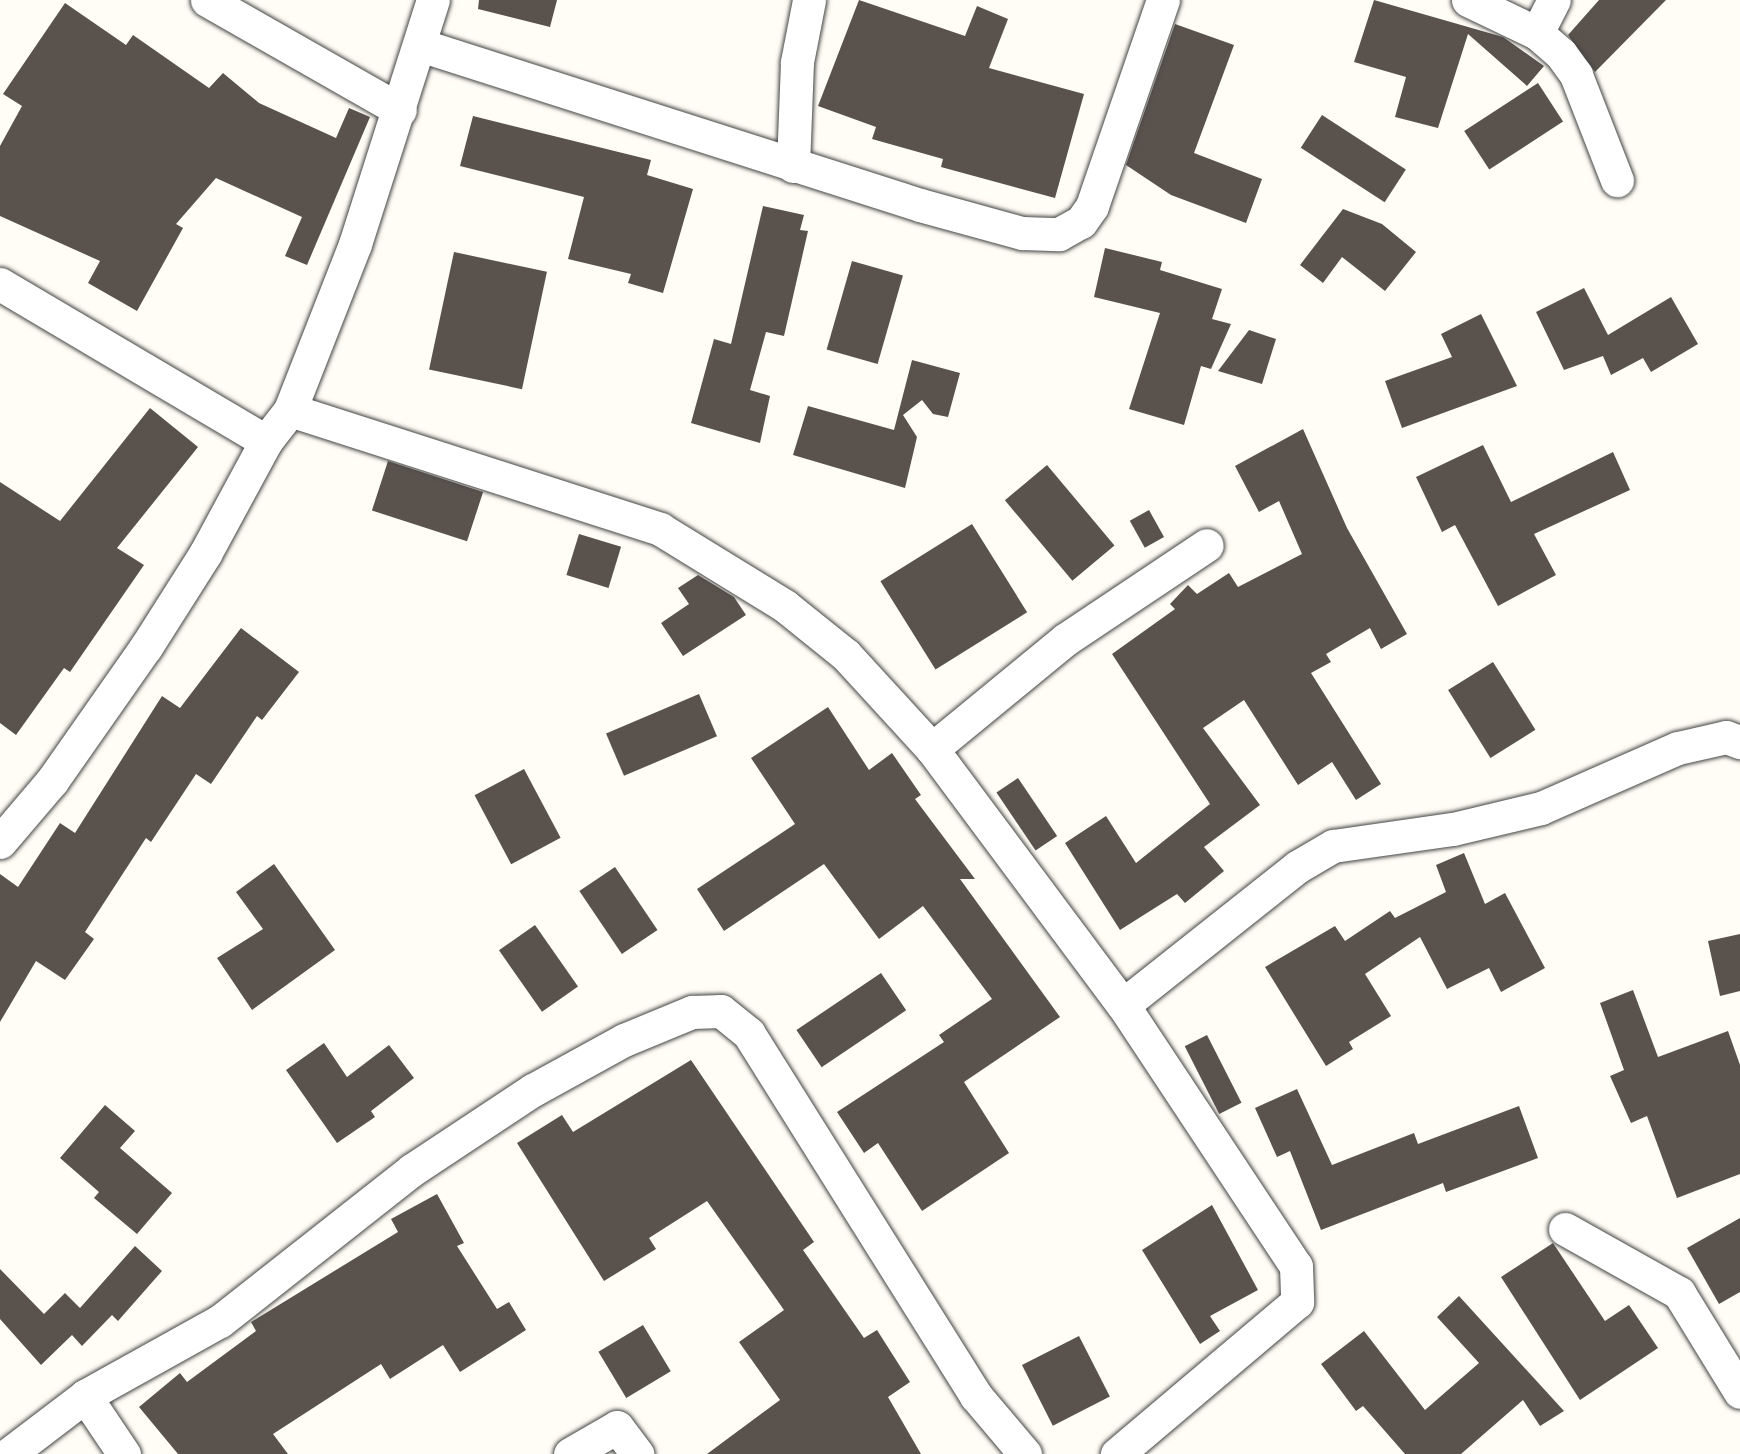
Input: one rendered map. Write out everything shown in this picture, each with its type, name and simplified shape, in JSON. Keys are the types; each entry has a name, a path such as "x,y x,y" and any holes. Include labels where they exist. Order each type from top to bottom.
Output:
{"street":[{"path":"207,0 400,110"},
{"path":"0,842 52,781 146,647 206,554 266,441 290,410 400,110 433,0"},
{"path":"793,166 797,62 809,0"},
{"path":"420,45 793,166 1022,233 1059,234 1081,222 1092,206 1163,0"},
{"path":"1468,0 1537,33 1576,75 1617,180"},
{"path":"1537,33 1554,0"},
{"path":"0,284 266,441"},
{"path":"290,410 660,529 785,606 846,655 933,749 1123,1005 1296,1266 1299,1288 1297,1302 1117,1454"},
{"path":"933,749 1066,639 1207,544"},
{"path":"1123,1005 1297,867 1333,846 1453,829 1541,808 1678,748 1726,737 1740,742"},
{"path":"9,1454 85,1396 220,1321 412,1170 533,1090 624,1040 692,1012 721,1011 749,1034 975,1396 1026,1454"},
{"path":"1565,1229 1679,1293 1740,1392"},
{"path":"85,1396 124,1454"},
{"path":"570,1454 617,1428 637,1454"}],"building":[{"path":"479,0 557,0 550,27 478,9"},
{"path":"859,0 965,36 977,6 1008,19 989,68 1084,94 1055,198 941,167 943,159 872,139 876,127 818,106"},
{"path":"1374,0 1503,37 1544,66 1527,86 1468,34 1438,128 1395,117 1406,77 1354,62"},
{"path":"1599,0 1666,0 1595,72 1568,35"},
{"path":"65,3 126,45 133,35 209,88 223,73 259,103 336,138 349,108 370,117 307,265 285,256 302,217 216,178 176,224 183,228 137,311 88,283 100,261 0,216 0,146 22,106 3,94"},
{"path":"1175,24 1234,45 1194,153 1262,179 1246,223 1171,195 1126,165"},
{"path":"1538,83 1563,122 1489,170 1464,131"},
{"path":"1322,115 1406,169 1385,202 1301,148"},
{"path":"473,116 651,160 647,175 693,189 663,293 628,283 631,274 568,259 584,197 460,166"},
{"path":"763,206 804,215 800,230 808,231 784,336 766,332 750,390 770,396 760,443 691,423 714,339 731,344"},
{"path":"1343,209 1382,224 1416,252 1385,291 1342,257 1323,283 1300,265"},
{"path":"1105,248 1162,262 1160,270 1222,289 1212,319 1231,324 1211,369 1201,366 1184,425 1129,409 1160,313 1094,297"},
{"path":"454,252 547,272 522,389 429,369"},
{"path":"852,261 903,276 878,364 827,349"},
{"path":"1584,288 1608,335 1671,297 1698,344 1651,372 1643,358 1611,375 1603,356 1564,370 1536,312"},
{"path":"1481,314 1517,386 1402,428 1385,381 1452,357 1441,334"},
{"path":"1249,330 1276,339 1262,384 1218,371"},
{"path":"912,360 960,373 948,417 933,414 922,400 903,415 917,437 905,488 793,455 808,406 894,430"},
{"path":"150,408 198,447 117,548 144,565 70,672 64,668 16,735 0,723 0,482 60,521"},
{"path":"1303,429 1347,528 1407,634 1381,649 1370,628 1326,654 1331,662 1311,673 1381,784 1356,800 1332,762 1298,785 1244,700 1203,728 1260,805 1204,847 1224,871 1185,903 1177,894 1120,930 1065,843 1106,816 1136,863 1210,804 1112,654 1175,609 1170,604 1188,585 1197,594 1229,573 1238,587 1302,554 1279,501 1259,512 1235,466"},
{"path":"1483,445 1511,502 1613,452 1630,490 1534,534 1556,575 1498,606 1455,525 1442,532 1416,477"},
{"path":"388,461 483,492 467,541 372,510"},
{"path":"1047,465 1114,545 1072,581 1005,500"},
{"path":"1149,510 1164,537 1145,548 1130,521"},
{"path":"972,524 1027,612 936,669 880,581"},
{"path":"579,534 621,547 609,588 566,575"},
{"path":"698,575 734,597 746,615 683,656 661,623 689,604 678,588"},
{"path":"241,628 299,672 262,720 257,716 211,784 196,774 151,842 146,838 85,932 94,939 65,980 36,961 0,1022 0,874 18,887 60,823 75,833 162,696 180,708"},
{"path":"1493,662 1535,730 1490,758 1448,690"},
{"path":"699,694 717,736 624,776 606,733"},
{"path":"828,707 869,770 892,753 921,795 915,799 975,879 960,879 1060,1017 964,1082 1009,1153 922,1211 878,1143 864,1153 837,1112 944,1042 939,1035 992,999 923,906 879,939 824,864 724,931 697,889 795,824 751,758"},
{"path":"524,769 561,838 511,864 475,795"},
{"path":"1018,778 1057,836 1036,851 996,793"},
{"path":"1464,853 1485,904 1505,893 1545,968 1501,992 1489,968 1447,989 1420,937 1365,974 1391,1016 1349,1042 1353,1049 1326,1066 1265,967 1335,926 1345,941 1390,911 1395,918 1446,892 1436,865"},
{"path":"274,864 335,950 252,1010 217,958 263,929 236,892"},
{"path":"615,867 657,930 622,954 579,891"},
{"path":"535,925 578,986 542,1012 499,950"},
{"path":"1740,934 1740,991 1720,996 1708,941"},
{"path":"881,973 906,1010 822,1067 796,1030"},
{"path":"1633,990 1658,1057 1728,1031 1740,1065 1740,1174 1677,1198 1647,1116 1631,1123 1610,1076 1624,1070 1600,1003"},
{"path":"1207,1035 1242,1103 1219,1114 1185,1046"},
{"path":"324,1043 347,1077 389,1045 414,1078 371,1111 375,1117 337,1143 286,1070"},
{"path":"691,1060 814,1242 803,1250 864,1338 877,1330 910,1382 888,1397 921,1454 707,1454 780,1400 739,1342 784,1310 707,1201 649,1238 656,1249 604,1281 517,1143 562,1115 573,1132"},
{"path":"1297,1089 1332,1165 1414,1133 1418,1144 1519,1106 1538,1158 1446,1192 1443,1183 1321,1230 1290,1151 1277,1157 1255,1108"},
{"path":"105,1105 135,1131 120,1148 172,1193 137,1234 94,1198 99,1192 60,1158"},
{"path":"437,1194 464,1243 457,1246 497,1309 509,1302 526,1330 460,1372 443,1345 390,1379 381,1364 273,1434 288,1454 178,1454 139,1407 180,1373 187,1382 256,1331 251,1322 398,1232 391,1219"},
{"path":"1212,1205 1258,1290 1210,1316 1220,1331 1200,1344 1142,1250"},
{"path":"1740,1218 1740,1292 1719,1304 1687,1248"},
{"path":"1553,1243 1605,1321 1629,1305 1658,1348 1580,1400 1501,1277"},
{"path":"135,1246 162,1271 118,1321 112,1315 82,1346 72,1335 41,1365 0,1319 0,1269 44,1314 65,1293 80,1308"},
{"path":"1459,1296 1564,1411 1540,1426 1523,1400 1461,1454 1405,1454 1363,1406 1356,1411 1321,1364 1364,1331 1425,1410 1479,1363 1437,1317"},
{"path":"643,1325 671,1371 626,1398 598,1352"},
{"path":"1079,1336 1110,1397 1053,1426 1022,1365"}]}
